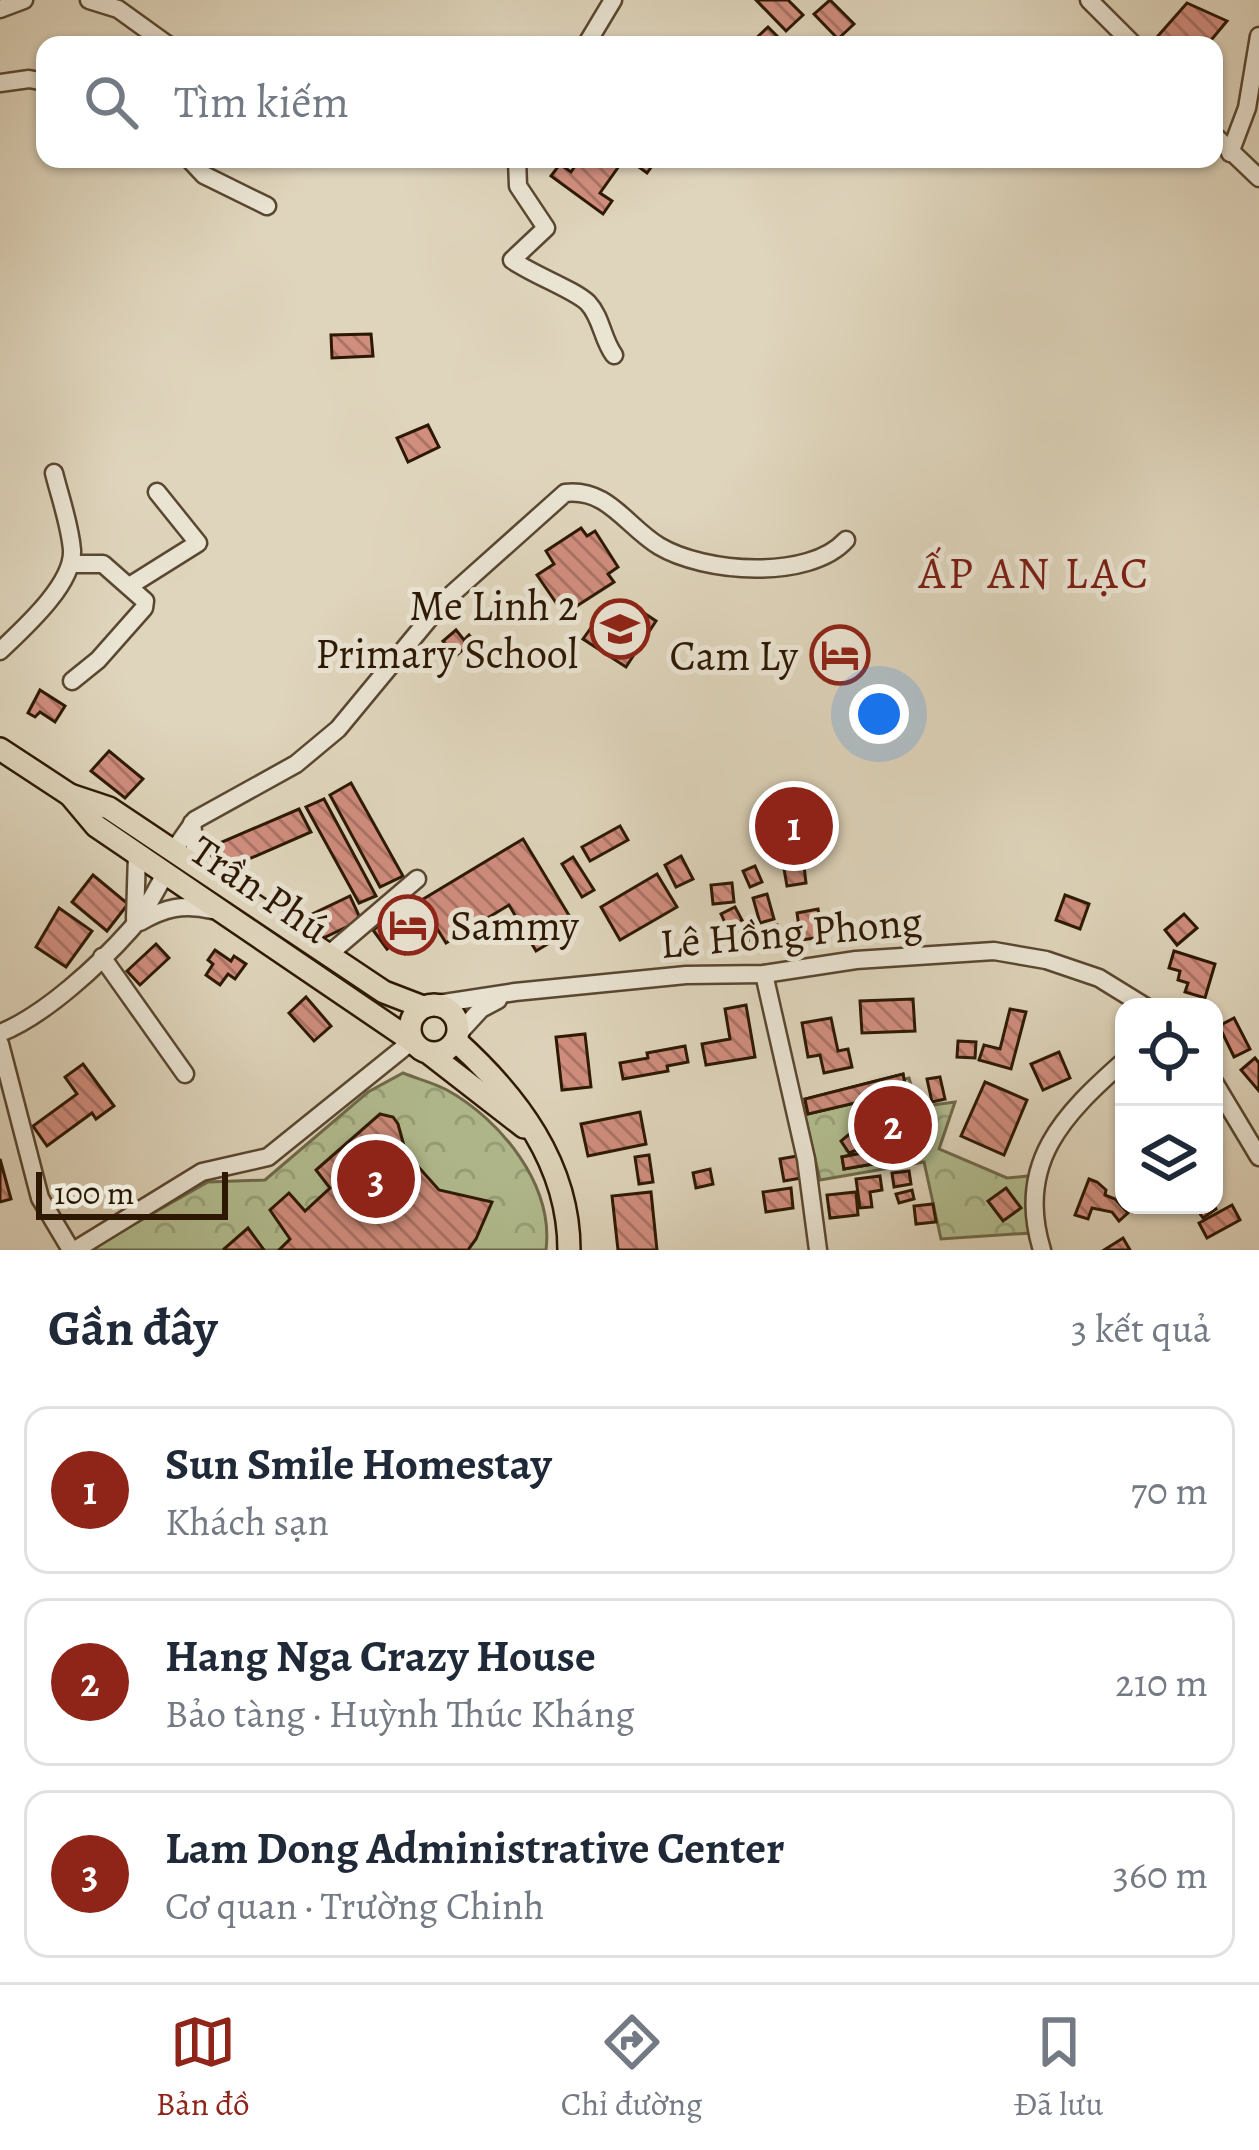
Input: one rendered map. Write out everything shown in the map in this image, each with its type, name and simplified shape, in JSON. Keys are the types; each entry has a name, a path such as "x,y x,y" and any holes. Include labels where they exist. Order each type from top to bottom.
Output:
{"main road":[{"name":"Trần Phú","path":"0,749 70,795 96,826 174,850 384,992 427,1006"},
{"name":"Trần Phú","path":"141,843 166,873 421,1047 538,1139"},
{"path":"166,873 174,850"},
{"path":"427,1006 452,1012 457,1038 445,1052 421,1047 410,1025 427,1006"},
{"name":"Trần Phú","path":"457,1038 507,1089 538,1139 567,1204 569,1250"}],"street":[{"path":"0,9 24,0"},
{"path":"89,0 118,9 156,36"},
{"path":"591,36 613,0"},
{"path":"1089,0 1125,36"},
{"path":"1231,153 1247,108 1259,36"},
{"path":"0,82 36,80"},
{"path":"1223,145 1259,178"},
{"path":"197,168 266,206"},
{"path":"517,168 518,187 546,228 512,260 546,282 577,294 592,307 614,355"},
{"path":"0,651 32,620 70,564 72,550 54,473"},
{"path":"131,585 198,543 157,492"},
{"path":"134,926 141,843 278,775 338,729 443,602 565,494 578,492 607,501 659,546 712,565 746,568 812,562 836,552 846,541"},
{"path":"70,564 103,564 141,593 144,608 98,660 72,681"},
{"path":"174,850 198,818"},
{"path":"198,818 195,848 219,881"},
{"path":"134,926 166,873"},
{"path":"328,955 417,880"},
{"path":"0,1033 38,1012 134,926 155,913 183,906 234,918"},
{"name":"Lê Hồng Phong","path":"427,1006 686,975 764,974 856,960 1014,952 1099,978 1131,998"},
{"path":"102,958 184,1074"},
{"path":"764,974 806,1159 818,1250"},
{"path":"457,1038 481,1009 515,992"},
{"path":"0,1044 40,1198 73,1250 202,1172 276,1152 421,1047"},
{"path":"1042,1250 1034,1198 1047,1146 1069,1113 1115,1070"},
{"path":"1223,1097 1259,1157"}],"green space":[{"path":"403,1073 447,1090 504,1137 520,1157 542,1202 546,1250 88,1250 208,1182 265,1180 368,1092"},
{"path":"909,1078 917,1107 955,1102 939,1149 1007,1178 1028,1176 1031,1233 941,1239 924,1162 820,1180 802,1103"}],"building":[{"path":"756,0 788,0 803,15 786,31"},
{"path":"830,0 854,24 835,36 814,14"},
{"path":"1187,3 1227,21 1214,36 1158,36"},
{"path":"557,168 571,172 574,168 618,168 600,193 612,201 603,214 551,176"},
{"path":"371,334 373,356 332,358 331,335"},
{"path":"428,425 439,447 408,462 397,438"},
{"path":"581,528 587,536 595,531 618,567 608,574 614,582 569,611 564,604 559,607 537,575 554,564 546,551"},
{"path":"641,611 656,621 626,667 583,639 593,625 620,643"},
{"path":"456,630 464,640 469,635 482,650 474,657 466,647 449,662 442,654 449,647 443,641"},
{"path":"40,690 65,706 55,722 40,712 35,717 28,713"},
{"path":"109,751 143,779 125,798 91,771"},
{"path":"351,783 403,876 380,887 330,795"},
{"path":"324,799 376,896 359,903 306,807"},
{"path":"804,805 807,844 783,846 784,819 778,819 779,807"},
{"path":"299,809 311,832 226,869 215,845"},
{"path":"620,826 628,840 590,861 582,847"},
{"path":"523,839 576,927 536,951 509,905 446,943 420,901"},
{"path":"681,856 693,879 676,887 665,865"},
{"path":"573,857 594,890 582,897 562,864"},
{"path":"755,866 762,882 750,887 743,871"},
{"path":"804,866 806,883 787,886 784,869"},
{"path":"657,874 677,907 620,940 601,907"},
{"path":"93,875 128,904 107,931 72,902"},
{"path":"732,883 734,902 713,904 711,885"},
{"path":"767,894 774,919 760,923 753,898"},
{"path":"1065,895 1089,904 1080,929 1056,920"},
{"path":"350,896 361,920 315,942 302,919"},
{"path":"410,904 425,925 415,932 422,942 405,954 396,942 387,949 373,930"},
{"path":"735,907 742,920 727,927 721,914"},
{"path":"59,908 92,931 66,967 36,947"},
{"path":"818,909 822,937 801,940 797,913"},
{"path":"1184,914 1197,928 1177,945 1165,930"},
{"path":"777,925 781,942 769,945 764,928"},
{"path":"747,930 749,946 737,948 735,931"},
{"path":"156,944 169,958 140,985 127,971"},
{"path":"215,950 246,964 235,979 228,974 220,985 206,975"},
{"path":"1174,951 1215,964 1205,998 1185,992 1188,983 1178,980 1180,971 1169,968"},
{"path":"306,997 331,1026 314,1041 289,1013"},
{"path":"913,999 915,1031 862,1033 860,1001"},
{"path":"746,1005 755,1057 706,1065 702,1044 730,1039 725,1009"},
{"path":"1010,1009 1026,1012 1011,1069 979,1060 984,1045 1000,1049"},
{"path":"831,1018 838,1051 848,1049 852,1067 824,1073 820,1055 808,1057 802,1023"},
{"path":"1234,1018 1250,1049 1234,1057 1223,1024"},
{"path":"585,1034 591,1087 562,1090 556,1037"},
{"path":"958,1041 976,1042 975,1058 957,1057"},
{"path":"685,1046 688,1062 667,1066 668,1071 623,1079 620,1063"},
{"path":"1059,1052 1070,1078 1043,1090 1031,1064"},
{"path":"1255,1058 1259,1063 1259,1091 1241,1070"},
{"path":"83,1064 114,1106 96,1119 92,1113 47,1146 33,1126 77,1094 65,1077"},
{"path":"903,1074 919,1156 844,1169 842,1157 887,1148 883,1129 865,1122 859,1109 869,1105 863,1101 808,1114 805,1099"},
{"path":"903,1074 919,1156 844,1169 842,1157 887,1148 883,1129 865,1122 859,1109 869,1105 863,1101 808,1114 805,1099"},
{"path":"940,1077 945,1099 932,1102 927,1079"},
{"path":"985,1082 1027,1100 1004,1155 961,1136"},
{"path":"640,1112 646,1144 588,1156 581,1124"},
{"path":"380,1114 393,1117 406,1153 439,1190 492,1202 468,1250 279,1250 290,1239 270,1210 289,1193 305,1211 330,1188 316,1170"},
{"path":"853,1131 859,1142 857,1150 849,1153 841,1141"},
{"path":"649,1155 653,1182 639,1184 635,1157"},
{"path":"797,1156 801,1178 784,1181 780,1159"},
{"path":"0,1159 11,1199 0,1202"},
{"path":"710,1169 713,1184 696,1188 693,1173"},
{"path":"909,1171 911,1184 894,1187 892,1173"},
{"path":"880,1176 882,1190 870,1192 872,1207 860,1208 856,1179"},
{"path":"1089,1179 1115,1199 1115,1214 1127,1214 1119,1221 1112,1212 1092,1208 1088,1219 1075,1215"},
{"path":"791,1188 793,1208 766,1212 763,1192"},
{"path":"1006,1188 1021,1208 1003,1221 988,1201"},
{"path":"912,1190 914,1199 899,1203 896,1194"},
{"path":"651,1192 657,1250 618,1250 612,1196"},
{"path":"856,1192 858,1215 830,1218 827,1195"},
{"path":"933,1204 936,1222 916,1224 914,1206"},
{"path":"1232,1205 1240,1220 1207,1238 1199,1223"},
{"path":"248,1228 264,1250 224,1250 224,1249"},
{"path":"1123,1238 1130,1250 1104,1250"}],"place":[{"name":"Me Linh 2 Primary School","path":"620,629"},
{"name":"Cam Ly","path":"840,655"},
{"name":"Sun Smile Homestay","path":"794,826"},
{"name":"Sammy","path":"408,925"},
{"name":"Hang Nga Crazy House","path":"893,1125"},
{"name":"Lam Dong Administrative Center","path":"376,1179"}],"district":[{"name":"ẤP AN LẠC","path":"1035,573"}]}
